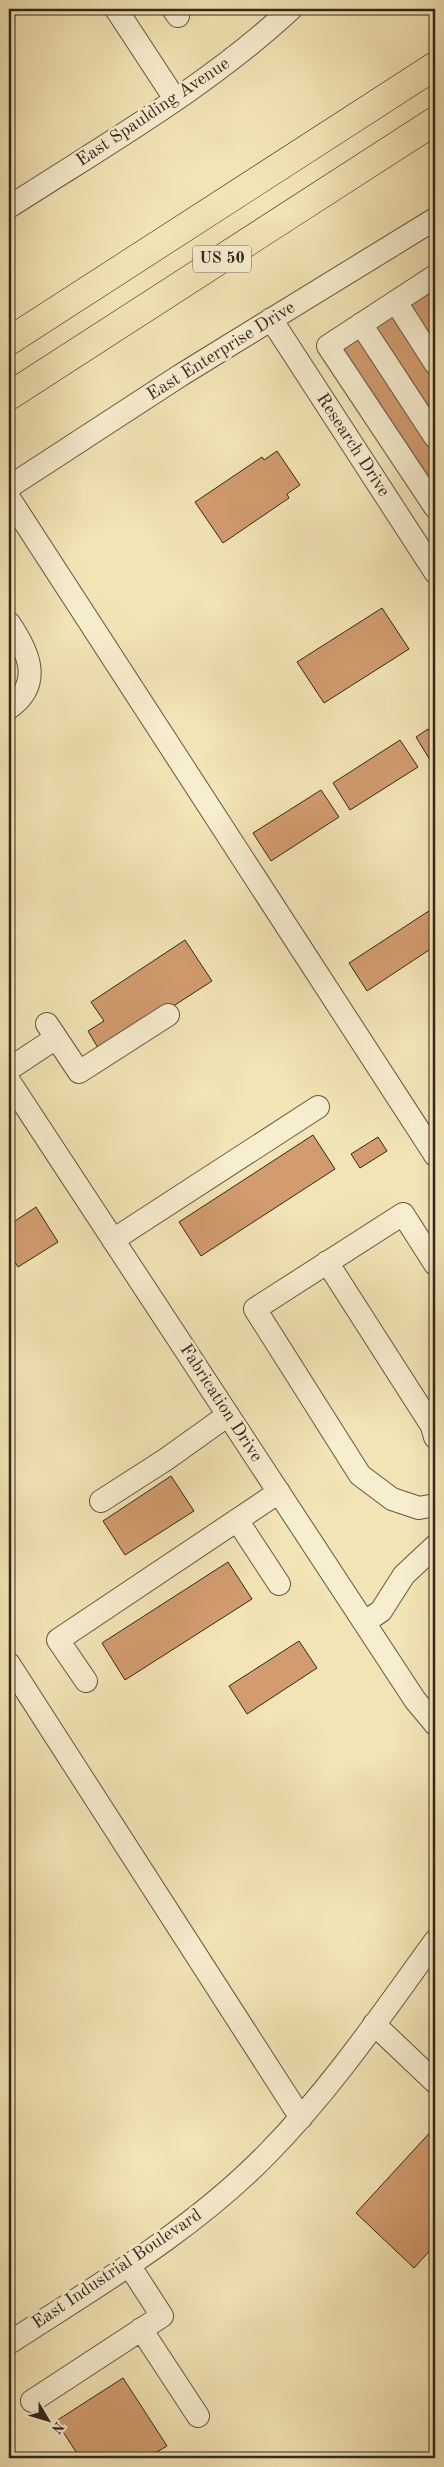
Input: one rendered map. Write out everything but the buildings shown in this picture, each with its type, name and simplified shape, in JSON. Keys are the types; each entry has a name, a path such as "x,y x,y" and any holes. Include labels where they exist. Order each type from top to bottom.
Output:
{"highway":[{"name":"US 50","path":"9,341 435,66"},
{"name":"US 50","path":"9,396 435,121"}],"street":[{"path":"117,9 176,99"},
{"name":"East Spaulding Avenue","path":"9,207 176,99 234,58 291,9"},
{"name":"East Enterprise Drive","path":"9,488 271,319 435,219"},
{"path":"433,282 396,302 328,346 435,507"},
{"path":"396,302 435,362"},
{"name":"Research Drive","path":"271,319 435,572"},
{"path":"361,324 435,438"},
{"path":"9,498 435,1155"},
{"path":"9,623 25,647 32,674 23,692 9,708"},
{"path":"9,1069 51,1031 79,1072 168,1015"},
{"name":"Fabrication Drive","path":"9,1081 16,1109 113,1240 365,1622 432,1711"},
{"path":"113,1240 318,1107"},
{"path":"435,1264 403,1214 255,1309 360,1475 392,1499 419,1508 435,1504"},
{"path":"327,1262 432,1426 435,1437"},
{"path":"101,1502 165,1460 228,1415"},
{"path":"86,1681 58,1640 279,1492"},
{"path":"237,1520 279,1584"},
{"path":"365,1622 381,1611 404,1574 435,1546"},
{"path":"9,1664 301,2118"},
{"name":"East Industrial Boulevard","path":"9,2343 129,2265 188,2223 230,2189 301,2118 435,1941"},
{"path":"374,2024 435,2082"},
{"path":"32,2401 162,2316 129,2265"},
{"path":"142,2329 198,2416"}]}
